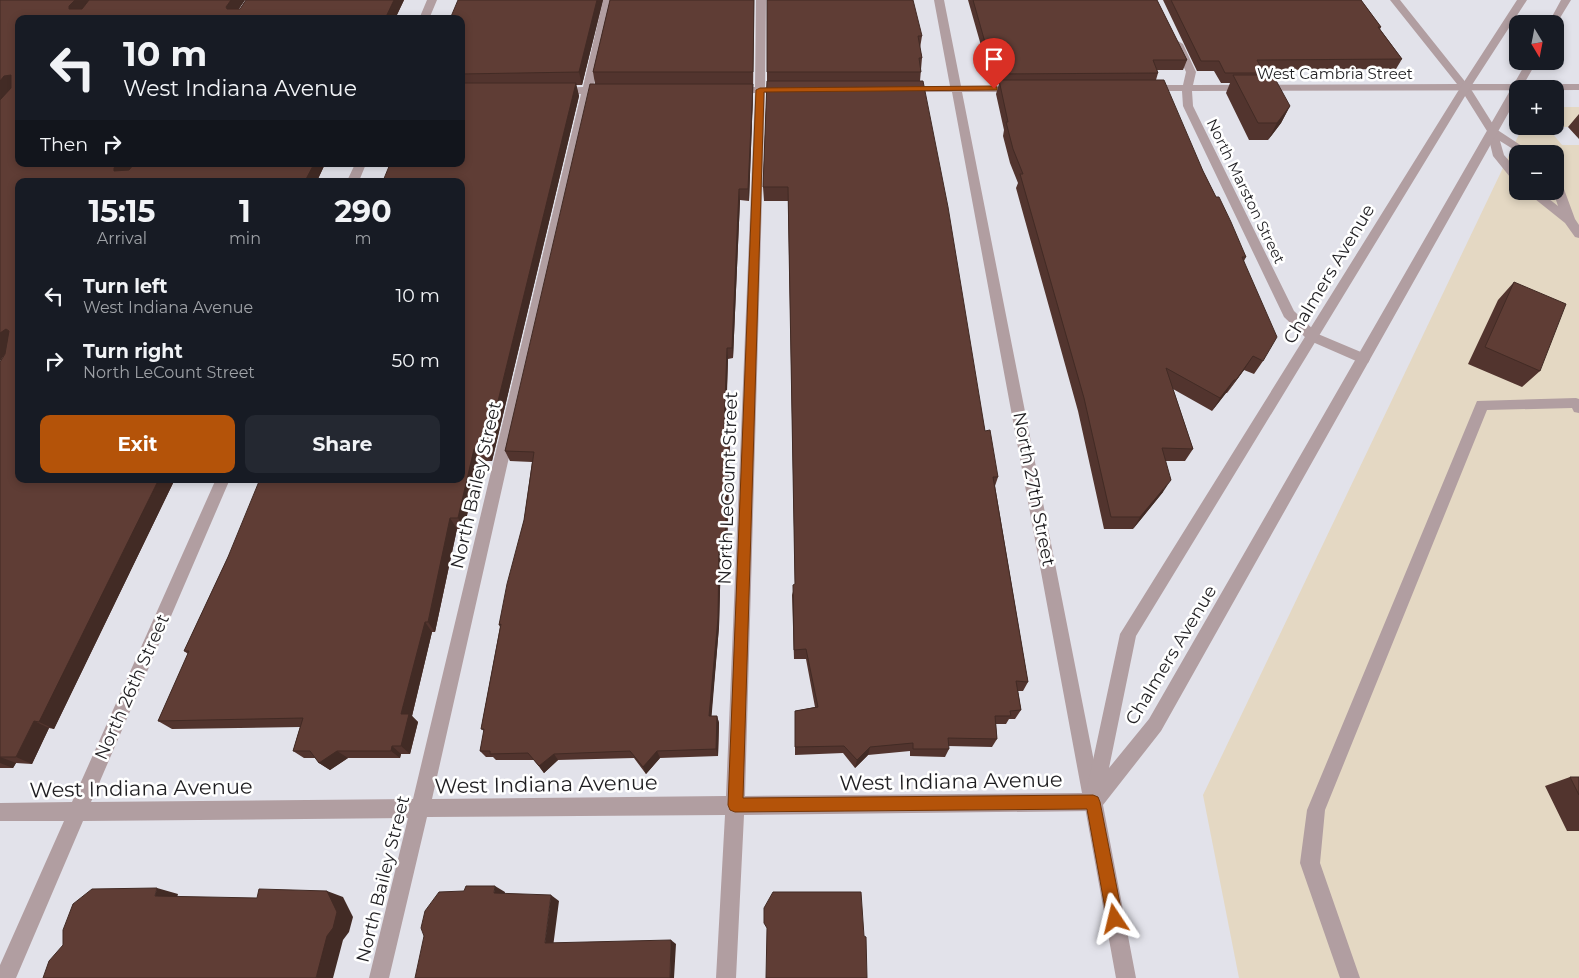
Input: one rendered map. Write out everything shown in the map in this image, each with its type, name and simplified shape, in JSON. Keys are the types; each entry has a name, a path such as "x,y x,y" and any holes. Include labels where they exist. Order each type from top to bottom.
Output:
{"street":[{"path":"426,15 432,0"},
{"name":"North Bailey Street","path":"379,978 608,0"},
{"name":"North LeCount Street","path":"726,978 735,805 760,90 761,0"},
{"name":"North 27th Street","path":"939,0 1126,978"},
{"path":"1394,0 1464,88 1492,130 1499,156 1509,168"},
{"name":"Chalmers Avenue","path":"1093,802 1128,634 1313,338 1464,88 1522,0"},
{"path":"1558,15 1566,0"},
{"name":"North Marston Street","path":"1172,32 1191,72 1187,88 1188,106 1289,314 1313,338 1363,359"},
{"name":"West Cambria Street","path":"1564,87 1579,87"},
{"name":"West Cambria Street","path":"1141,88 1509,88"},
{"path":"893,89 1026,89"},
{"path":"542,91 617,90"},
{"path":"722,90 799,90"},
{"name":"Chalmers Avenue","path":"1093,802 1155,725 1509,101"},
{"path":"1492,130 1515,145"},
{"path":"1542,200 1568,220 1579,234"},
{"path":"1561,200 1568,220"},
{"path":"1350,978 1310,863 1316,810 1482,405 1576,402 1579,408"},
{"name":"North 26th Street","path":"5,978 221,483"},
{"name":"West Indiana Avenue","path":"0,812 1093,802"}],"shaded area":[{"path":"1564,107 1579,107 1579,127 1564,127"},
{"path":"1519,135 1554,135 1562,145 1514,145"},
{"path":"1564,145 1579,145 1579,978 1239,978 1203,795 1509,155 1509,200 1564,200"}],"building":[{"path":"0,0 75,0 69,6 69,9 82,9 89,0 231,0 226,7 227,9 240,9 246,0 394,0 387,15 15,15 15,167 115,167 114,171 129,170 132,167 312,167 307,178 15,178 15,483 157,483 39,722 34,721 16,757 0,757 0,362 5,354 9,331 6,329 0,333 0,100 11,88 11,75 4,76 0,81"},
{"path":"458,0 597,0 579,72 465,74 465,15 452,15"},
{"path":"610,0 754,0 753,72 593,72"},
{"path":"767,0 913,0 922,36 918,36 922,58 919,58 921,72 767,72"},
{"path":"973,0 1157,0 1187,60 1153,60 1158,73 996,74"},
{"path":"1171,0 1361,0 1402,59 1257,60 1264,73 1225,73 1219,61 1201,61"},
{"path":"1233,75 1273,75 1290,106 1277,123 1258,123"},
{"path":"999,80 1164,80 1203,171 1216,197 1219,197 1231,222 1246,257 1242,257 1277,337 1263,361 1253,356 1220,398 1166,368 1193,449 1162,448 1171,480 1140,517 1111,517 1084,398 1020,174 1023,174 1013,149 1006,122 1008,122"},
{"path":"767,81 923,81 948,207 985,431 990,430 998,477 993,477 1028,682 1016,681 1021,710 1010,711 1011,716 995,716 997,739 948,738 949,749 913,749 913,743 870,747 857,760 844,746 795,747 795,711 818,707 806,649 794,650 793,585 795,584 788,187 763,187"},
{"path":"465,83 576,83 486,450 474,449 458,518 450,518 428,622 425,622 401,714 409,714 401,746 392,746 391,751 337,751 319,763 310,751 293,751 303,718 158,721 189,651 184,651 228,557 258,483 465,483 465,178 384,178 389,167 465,167"},
{"path":"590,84 753,84 748,189 739,189 732,348 727,348 724,427 729,427 725,543 719,544 718,618 709,716 717,716 716,749 657,751 643,767 630,751 554,754 539,766 528,753 490,754 490,751 480,751 484,729 481,729 501,624 499,625 507,584 524,520 534,452 505,451"},
{"path":"1514,282 1566,304 1540,371 1485,347"},
{"path":"1570,777 1579,777 1579,795"},
{"path":"466,886 495,886 494,893 551,895 545,943 671,940 670,978 415,978 424,936 421,928 425,911 439,892 464,891"},
{"path":"157,888 155,896 257,898 259,889 327,891 337,912 333,928 327,936 316,978 43,978 49,961 63,945 63,930 73,904 92,889"},
{"path":"773,892 861,892 864,936 866,937 867,978 766,978 767,928 764,923 764,908"}],"route":[{"path":"994,89 760,90 735,805 1093,802 1115,919"}]}
